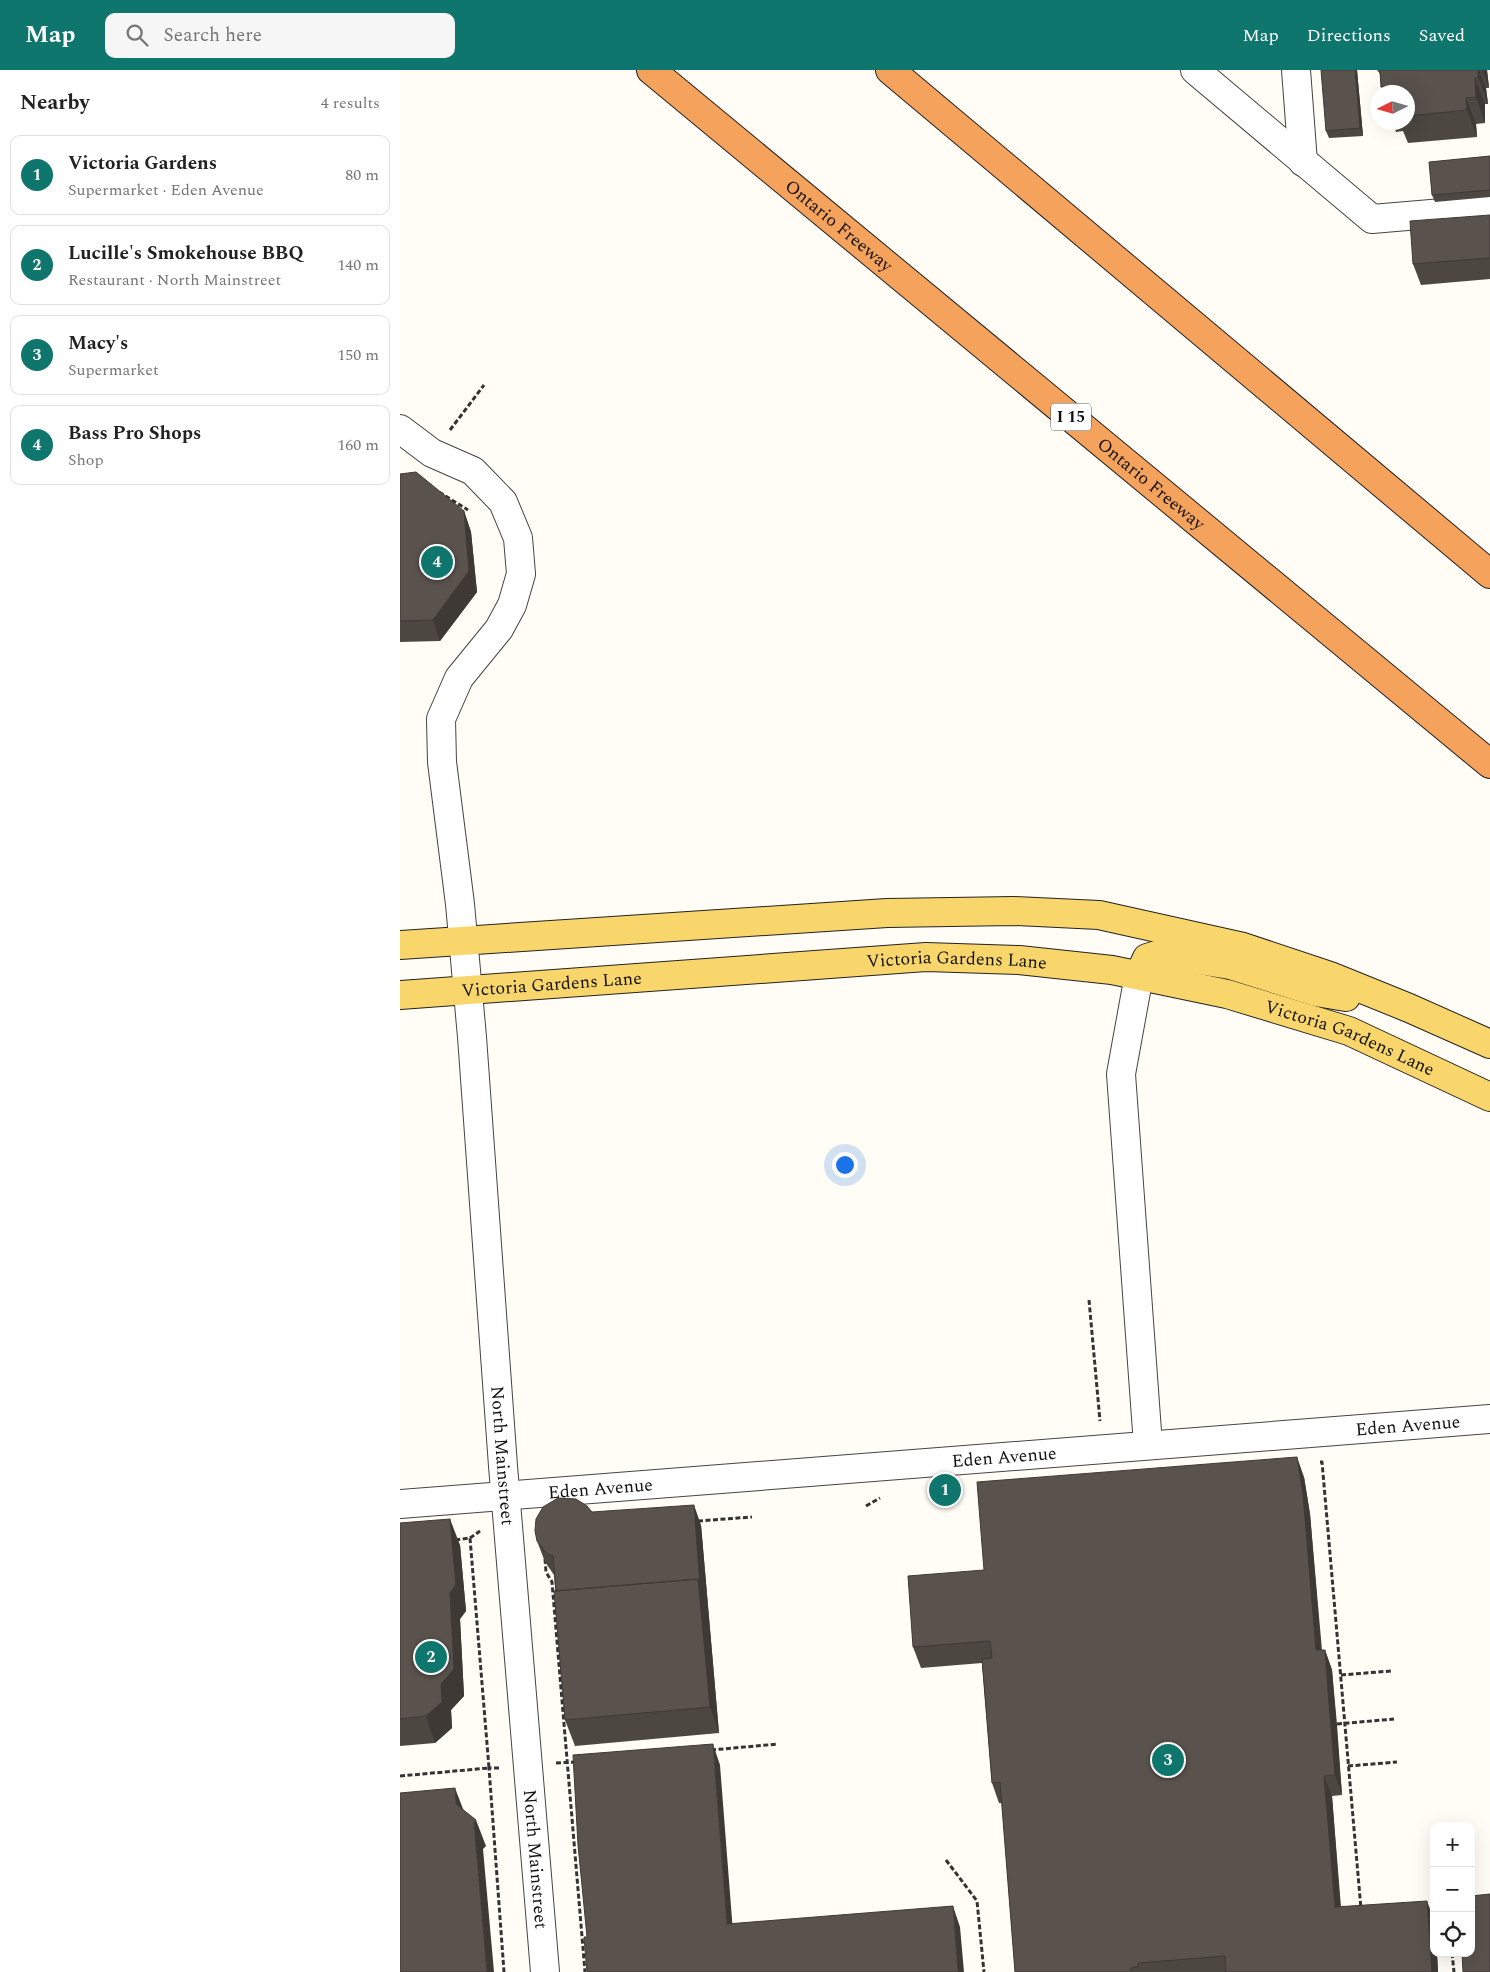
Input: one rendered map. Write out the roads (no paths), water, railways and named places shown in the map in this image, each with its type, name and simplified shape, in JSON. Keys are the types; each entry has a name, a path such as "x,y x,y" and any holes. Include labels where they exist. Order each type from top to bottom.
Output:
{"highway":[{"name":"Ontario Freeway","path":"651,70 1490,764"},
{"path":"890,70 1490,574"}],"main road":[{"path":"400,945 887,913 1014,911 1099,915 1243,947 1330,976 1490,1044"},
{"path":"1139,975 1147,958 1160,954 1230,965 1316,992 1409,1008"},
{"name":"Victoria Gardens Lane","path":"400,995 926,956 1019,960 1112,970 1227,994 1349,1032 1490,1097"}],"street":[{"path":"1195,70 1372,219 1490,209"},
{"path":"1296,70 1303,162"},
{"name":"North Mainstreet","path":"400,430 432,453 473,471 503,502 518,538 521,574 512,605 499,629 459,678 441,719 442,762 468,990 506,1495 545,1972"},
{"path":"1139,975 1120,1074 1148,1445"},
{"name":"Eden Avenue","path":"400,1504 1490,1419"}],"place":[{"name":"Bass Pro Shops","path":"437,562"},
{"name":"Victoria Gardens","path":"945,1490"},
{"name":"Lucille's Smokehouse BBQ","path":"431,1657"},
{"name":"Macy's","path":"1168,1760"}]}
